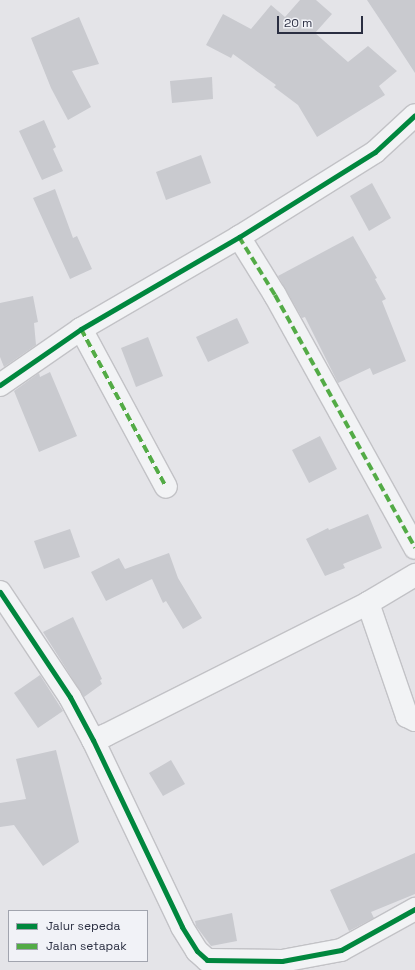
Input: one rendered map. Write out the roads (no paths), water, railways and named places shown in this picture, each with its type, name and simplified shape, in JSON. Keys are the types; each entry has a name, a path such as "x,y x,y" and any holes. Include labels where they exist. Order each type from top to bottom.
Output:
{"street":[{"path":"0,384 81,329 239,237 375,152 415,115"},
{"path":"239,237 274,295 415,548"},
{"path":"81,329 166,487"},
{"path":"93,740 106,735 368,603 415,575"},
{"path":"0,592 56,674 93,740 182,927 196,951 207,960 282,961 341,950 415,909"},
{"path":"368,603 408,716 412,720 415,720"}]}
